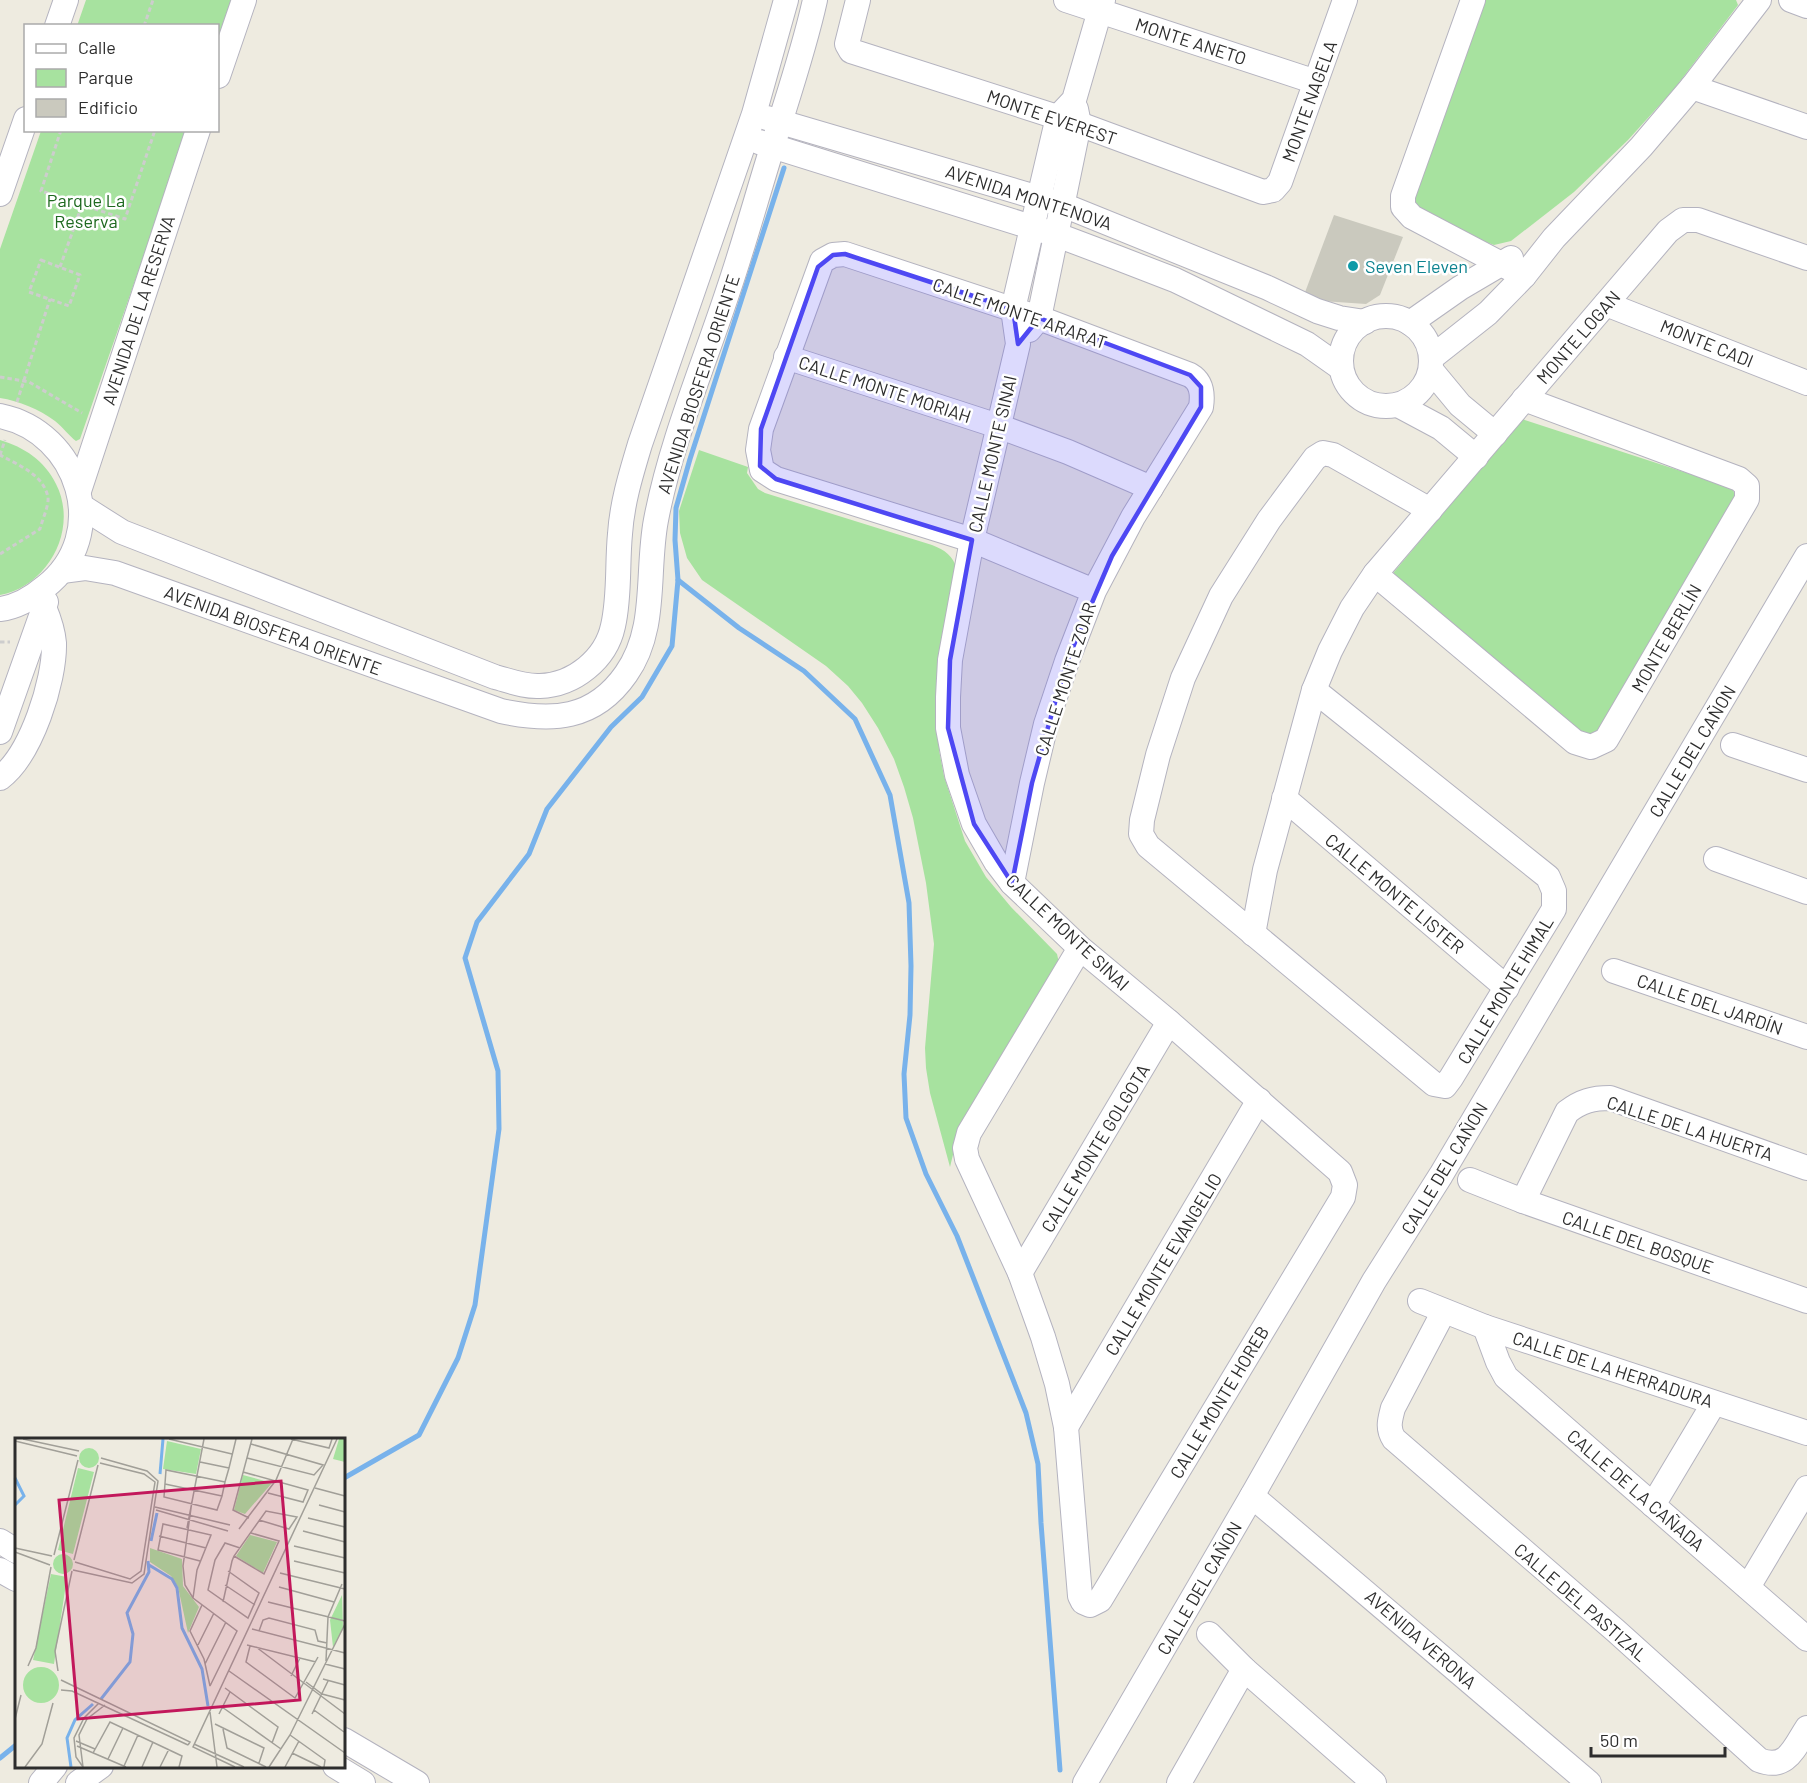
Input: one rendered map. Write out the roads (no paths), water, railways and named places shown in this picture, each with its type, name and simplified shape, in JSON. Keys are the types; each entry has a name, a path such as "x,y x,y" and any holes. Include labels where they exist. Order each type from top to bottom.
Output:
{"street":[{"path":"58,24 66,0"},
{"path":"219,73 244,0"},
{"name":"AVENIDA BIOSFERA ORIENTE","path":"80,498 122,532 495,677 520,684 540,686 562,683 571,678 599,658 613,628 619,535 628,484 754,114 786,0"},
{"name":"AVENIDA BIOSFERA ORIENTE","path":"58,576 85,568 115,573 501,711 548,718 567,715 592,706 609,694 626,675 638,656 646,629 655,524 671,458 729,291 815,0"},
{"name":"MONTE EVEREST","path":"858,0 848,40 848,47 851,51 1070,114 1263,192"},
{"name":"MONTE ANETO","path":"1066,0 1101,5 1316,82"},
{"name":"MONTE NAGELA","path":"1263,192 1273,190 1280,182 1345,0"},
{"path":"1473,0 1403,202 1406,212 1412,217 1524,276"},
{"path":"1431,364 1488,313 1524,276 1554,238 1641,147 1692,87 1759,0"},
{"path":"1791,0 1807,6"},
{"path":"1018,344 1013,309 1039,198 1070,114 1101,5"},
{"path":"1692,87 1807,128"},
{"name":"AVENIDA MONTENOVA","path":"754,114 1063,205 1227,270 1317,311 1339,318 1365,322"},
{"path":"1018,344 1039,318 1063,205 1070,114"},
{"path":"0,194 24,125"},
{"name":"AVENIDA DE LA RESERVA","path":"0,732 44,607 77,540 80,498 100,425 197,132"},
{"name":"AVENIDA MONTENOVA","path":"745,137 1057,235 1175,280 1306,344 1341,368"},
{"name":"MONTE LOGAN","path":"1253,933 1264,870 1314,690 1330,651 1352,608 1375,574 1668,231 1683,220 1698,220 1807,258"},
{"path":"1410,323 1500,262 1554,238"},
{"name":"CALLE MONTE ARARAT","path":"786,357 818,267 826,258 845,254 1039,318 1190,375 1198,382 1202,393"},
{"name":"MONTE CADI","path":"1606,304 1807,383"},
{"path":"1388,316 1410,323 1421,332 1428,344 1431,364 1426,382 1419,393 1398,405 1372,404 1361,399 1352,391 1341,368 1346,341 1354,330 1376,318 1388,316"},
{"name":"CALLE MONTE SINAI","path":"1018,344 972,540 950,660 948,728 957,775 974,824 1012,884 1080,948 1260,1100 1340,1172 1345,1180 1345,1191"},
{"path":"786,357 760,435 758,450 762,471 776,479 972,540 1094,591"},
{"name":"CALLE MONTE MORIAH","path":"786,357 998,426 1068,452 1150,488"},
{"path":"1431,364 1460,405 1496,434"},
{"name":"CALLE MONTE ZOAR","path":"1012,884 1032,783 1047,724 1067,661 1094,591 1150,488 1196,417 1202,393"},
{"name":"MONTE BERLÍN","path":"1375,574 1575,742 1592,747 1606,740 1747,499 1747,486 1739,479 1524,399"},
{"path":"1398,405 1441,428 1476,457"},
{"name":"AVENIDA DE LA RESERVA","path":"7,417 42,434 61,453 74,476 80,498"},
{"path":"1253,933 1148,846 1141,834 1142,820 1158,755 1183,678 1221,596 1269,520 1315,458 1323,453 1333,455 1430,510"},
{"name":"CALLE DEL CAÑON","path":"1085,1783 1374,1281 1442,1174 1807,556"},
{"name":"AVENIDA DE LA RESERVA","path":"0,609 33,597 58,576"},
{"path":"0,778 17,761 32,735 52,674 54,641 52,626 44,607"},
{"name":"CALLE MONTE HIMAL","path":"1253,933 1434,1084 1445,1086 1554,909 1554,891 1548,877 1314,690"},
{"path":"1733,745 1807,770"},
{"name":"CALLE MONTE LISTER","path":"1284,798 1507,988"},
{"path":"1716,859 1807,892"},
{"path":"1066,1427 1046,1346 1020,1273 967,1159 965,1148 969,1132 1080,948"},
{"name":"CALLE DEL JARDÍN","path":"1614,971 1807,1037"},
{"name":"CALLE MONTE GOLGOTA","path":"1020,1273 1169,1022"},
{"name":"CALLE DE LA HUERTA","path":"1522,1201 1567,1112 1578,1104 1594,1098 1610,1098 1807,1168"},
{"name":"CALLE MONTE EVANGELIO","path":"1066,1427 1260,1100"},
{"name":"CALLE DEL BOSQUE","path":"1470,1180 1522,1201 1807,1301"},
{"name":"CALLE MONTE HOREB","path":"1066,1427 1080,1596 1087,1604 1094,1605 1100,1600 1345,1191"},
{"name":"CALLE DE LA HERRADURA","path":"1420,1301 1485,1327 1807,1433"},
{"name":"CALLE DEL PASTIZAL","path":"1444,1311 1393,1408 1389,1431 1394,1439 1616,1631 1759,1760 1769,1764 1778,1764 1787,1758 1807,1728"},
{"name":"CALLE DE LA CAÑADA","path":"1485,1327 1506,1377 1807,1639"},
{"path":"1653,1505 1714,1403"},
{"path":"1748,1587 1807,1488"},
{"name":"AVENIDA VERONA","path":"1252,1496 1589,1783"},
{"path":"0,1541 15,1550"},
{"path":"0,1569 15,1578"},
{"path":"1209,1635 1244,1669 1374,1783"},
{"path":"1179,1783 1244,1669"},
{"path":"345,1741 417,1783"},
{"path":"42,1783 54,1768"},
{"path":"78,1783 100,1768"},
{"path":"337,1768 363,1783"}],"waterway":[{"path":"345,1477 419,1435 458,1358 475,1305 499,1129 498,1071 465,958 477,922 529,854 547,809 611,727 642,697 672,646 678,580 675,540 676,508 784,168"},
{"path":"678,580 739,628 804,671 855,719 890,795 909,903 911,966 910,1015 904,1074 906,1118 926,1174 957,1236 1026,1413 1038,1464 1060,1770"},
{"path":"0,1758 15,1746"}],"place":[{"name":"Seven Eleven","path":"1353,266"}],"park label":[{"name":"Parque La Reserva","path":"86,210"}]}
